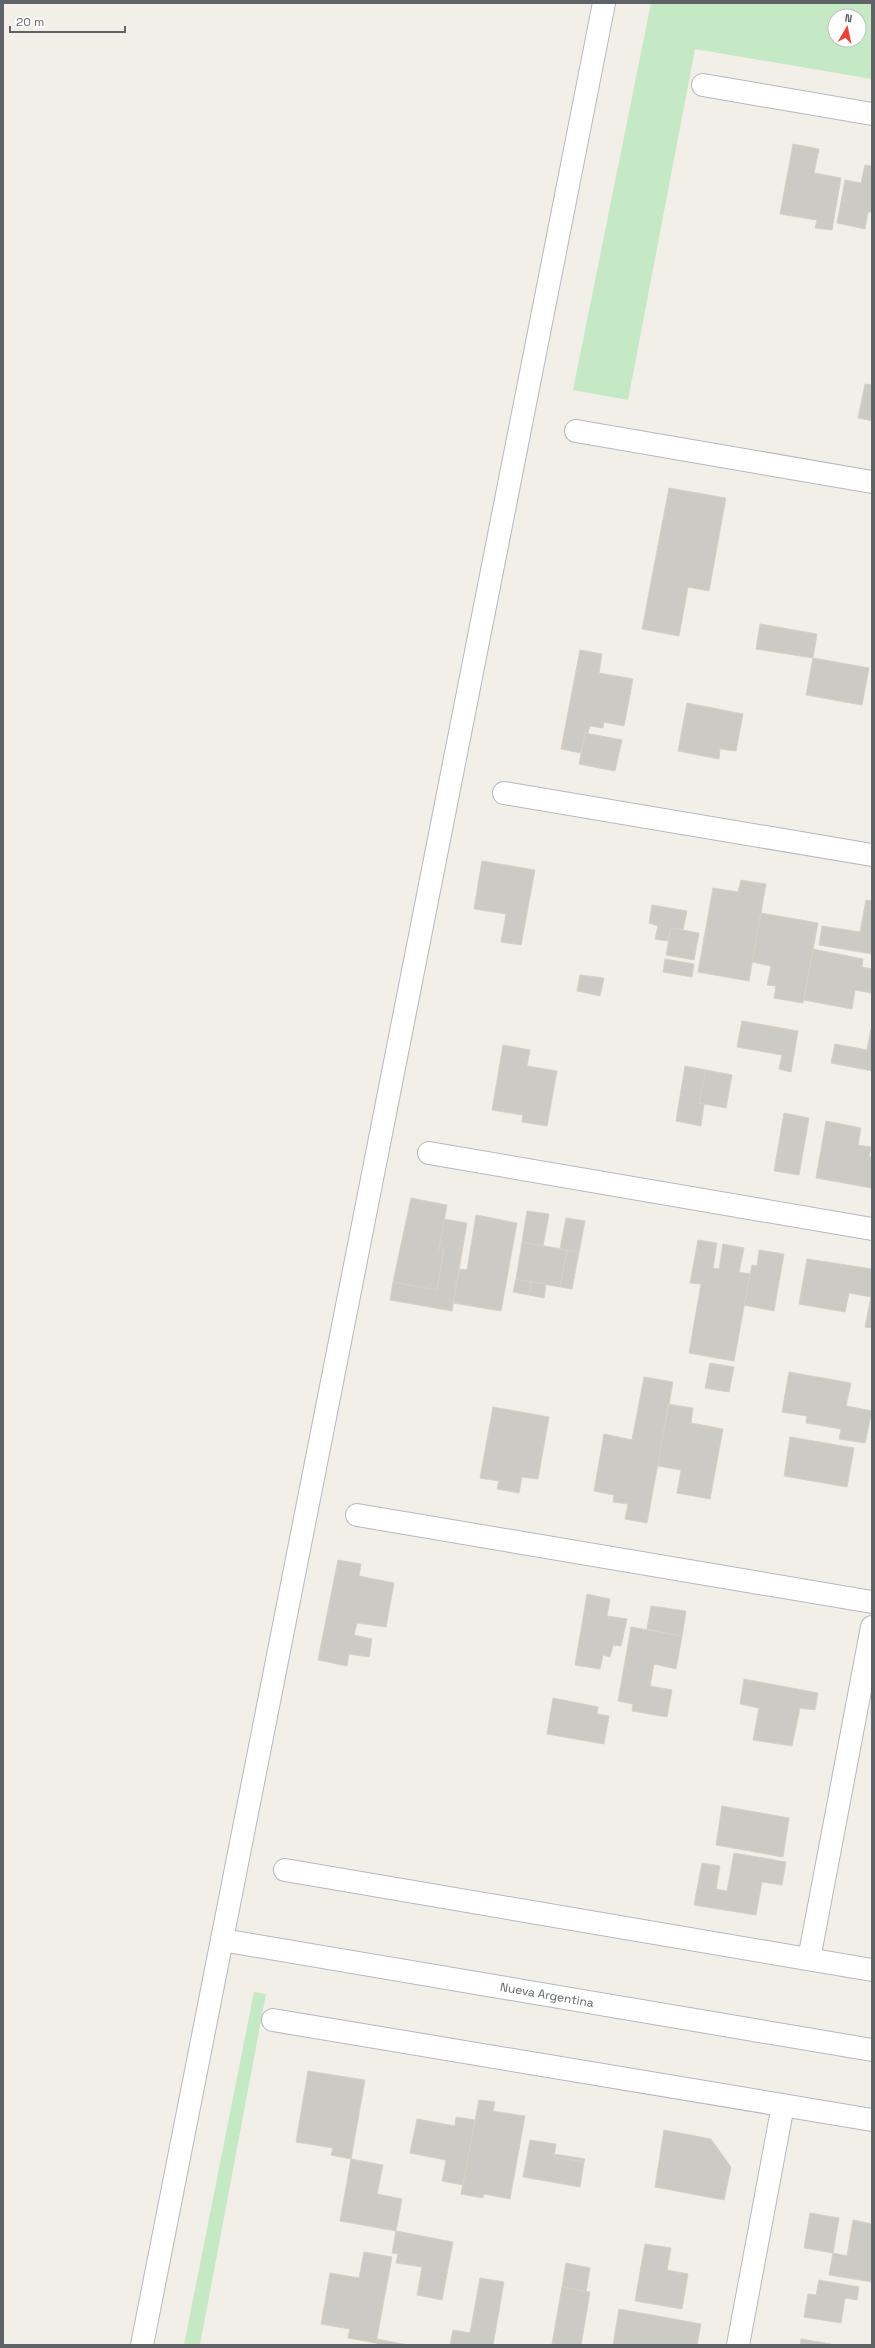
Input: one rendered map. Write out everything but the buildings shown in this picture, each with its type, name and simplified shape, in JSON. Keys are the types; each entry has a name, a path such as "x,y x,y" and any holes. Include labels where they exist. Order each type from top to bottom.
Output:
{"street":[{"path":"142,2345 604,3"},
{"path":"703,85 872,114"},
{"path":"576,431 872,482"},
{"path":"504,793 872,855"},
{"path":"429,1154 872,1229"},
{"path":"357,1515 872,1602"},
{"path":"809,1959 872,1627"},
{"path":"285,1870 872,1970"},
{"name":"Nueva Argentina","path":"222,1940 872,2050"},
{"path":"273,2020 872,2120"},
{"path":"738,2345 783,2105"}],"green space":[{"path":"651,3 872,3 872,79 695,49 628,400 573,390"},
{"path":"254,1992 266,1994 200,2345 184,2345"}]}
